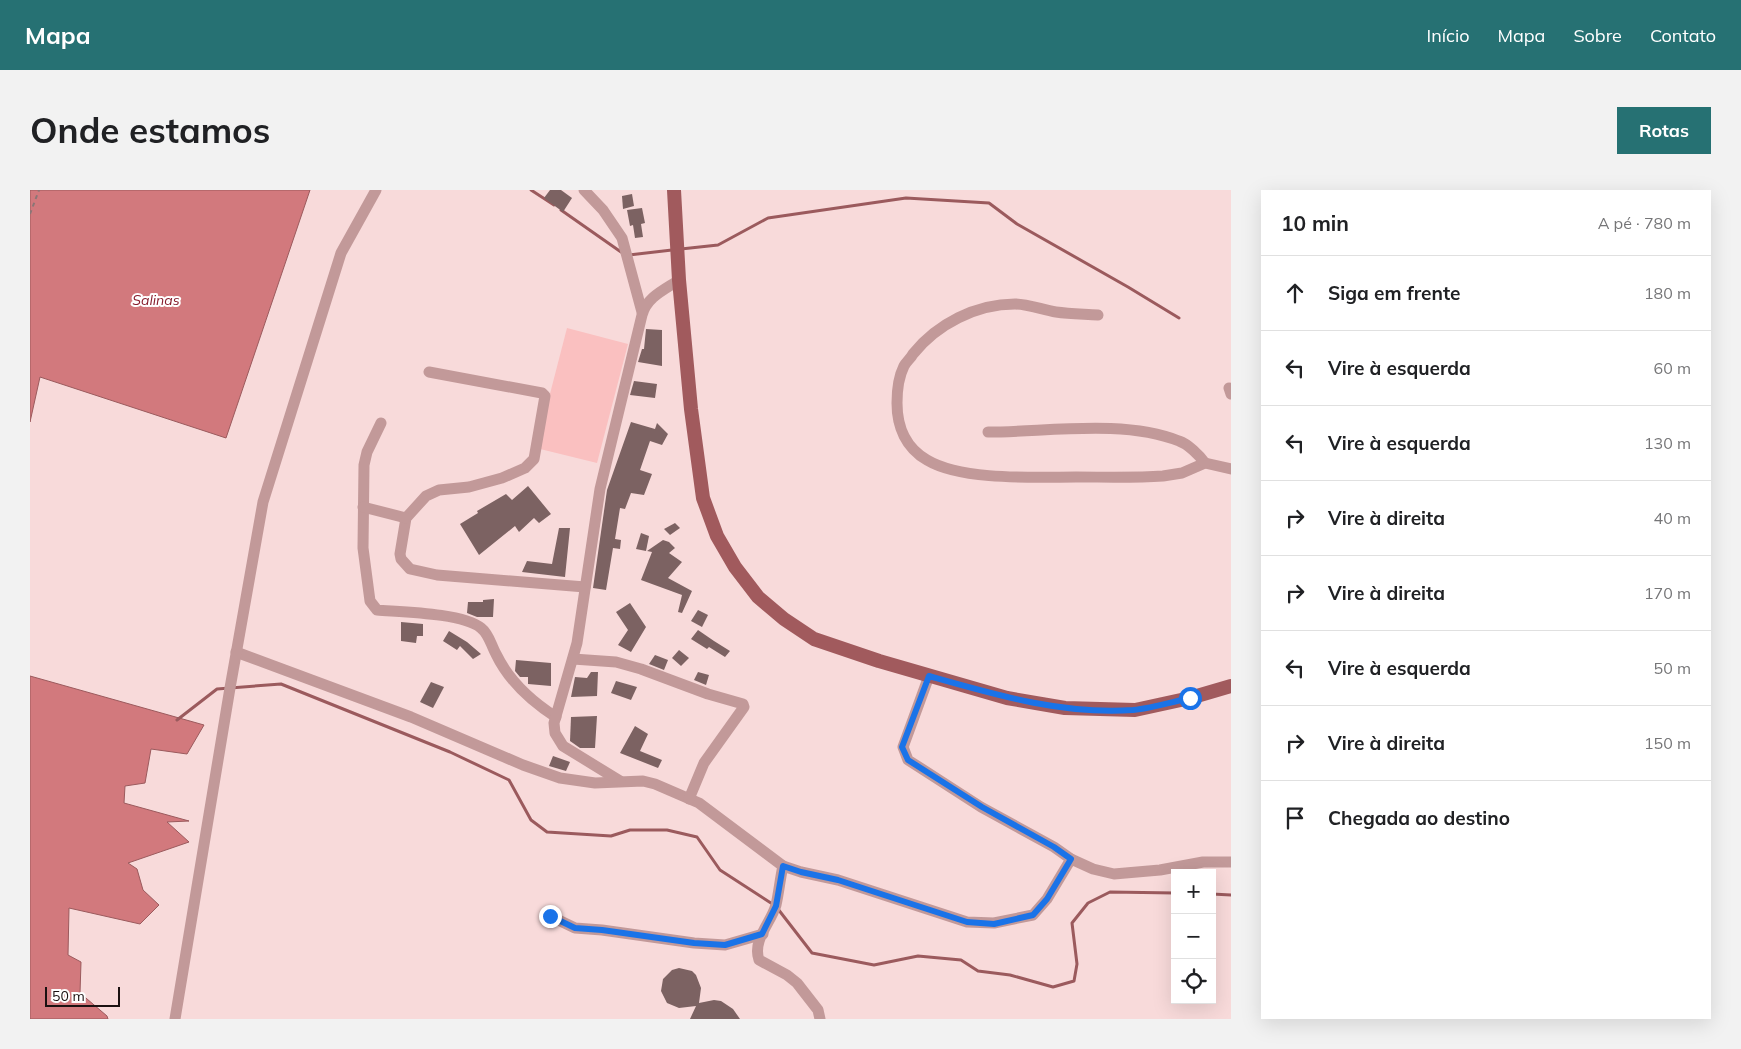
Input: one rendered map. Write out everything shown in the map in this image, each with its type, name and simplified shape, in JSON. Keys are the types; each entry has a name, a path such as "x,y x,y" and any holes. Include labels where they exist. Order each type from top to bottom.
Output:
{"main road":[{"path":"674,190 679,280 691,409 703,498 717,536 735,567 758,597 784,620 814,639 879,661 1007,698 1065,708 1134,710 1190,698 1231,686"}],"street":[{"path":"175,1019 263,502 341,254 376,190"},
{"path":"584,190 603,210 622,238 642,312"},
{"path":"620,781 563,746 555,733 554,723 577,643 600,489 642,312 644,306 651,299 679,280"},
{"path":"1098,315 1059,312 1017,304 993,306 968,313 946,324 922,343 904,366 897,396 897,416 902,435 912,449 927,461 951,470 995,476 1164,476 1182,473 1205,463"},
{"path":"429,372 542,393 544,396 541,422 534,459 525,468 502,478 477,485 439,490 426,496 406,518 400,554 404,565 410,569 437,575 586,587"},
{"path":"381,423 367,452 364,465 363,548 372,605 377,610 457,618 480,627 486,633 496,655 514,682 535,703 556,716"},
{"path":"988,432 1078,429 1117,430 1154,434 1181,441 1205,463 1231,469"},
{"path":"363,507 406,518"},
{"path":"236,652 411,717 523,765 560,778 595,783 643,781 655,784 698,803 783,866 838,880 967,922 994,924 1033,915 1047,899 1071,859"},
{"path":"573,659 616,662 641,668 708,694 743,704 744,707 704,763 689,799"},
{"path":"929,676 902,747 908,760 982,807 1093,870 1114,874 1160,870 1203,862 1231,862"},
{"path":"783,866 776,906 757,946 757,954 759,960 787,974 797,983 818,1010 820,1019"},
{"path":"550,916 575,928 694,943 725,945 762,934"}],"path":[{"path":"30,214 38,190"}],"shaded area":[{"path":"567,328 628,344 597,463 536,448"}],"water":[{"name":"Salinas","path":"30,190 310,190 226,438 40,377 30,422"},
{"path":"30,676 204,725 187,754 151,749 145,783 125,786 124,803 189,821 167,822 189,842 128,863 137,869 143,890 159,905 140,924 69,908 68,955 81,962 80,993 107,1016 108,1019 30,1019"}],"building":[{"path":"550,190 561,190 572,198 563,212 544,198"},
{"path":"632,194 634,206 623,209 622,196"},
{"path":"642,208 645,223 641,224 643,237 635,238 633,225 630,226 627,210"},
{"path":"646,329 662,330 662,366 638,362 642,349 644,349"},
{"path":"634,381 657,384 655,398 630,395"},
{"path":"631,422 655,429 657,423 668,434 662,445 650,441 640,470 652,474 644,495 631,493 625,509 620,508 615,539 621,540 620,549 613,548 606,590 593,588 607,490"},
{"path":"528,486 551,514 539,523 534,518 519,532 515,526 479,555 460,524 478,513 477,511 506,494 512,500"},
{"path":"675,523 680,528 670,535 664,529"},
{"path":"559,528 570,528 565,577 522,572 527,561 552,564"},
{"path":"641,533 649,536 646,551 636,549"},
{"path":"663,540 669,542 675,548 669,553 682,562 668,578 692,591 682,613 678,612 682,595 641,580 652,552 647,551"},
{"path":"494,599 493,617 477,617 467,613 468,602 483,602 483,600"},
{"path":"630,603 646,627 631,652 618,645 628,630 616,612"},
{"path":"698,610 708,615 702,627 691,621"},
{"path":"401,622 423,624 423,636 417,636 416,643 401,641"},
{"path":"698,630 730,651 725,657 691,639"},
{"path":"449,631 467,642 481,654 473,659 460,646 457,650 443,641"},
{"path":"679,650 689,658 681,666 672,658"},
{"path":"655,655 668,660 664,670 649,664"},
{"path":"516,660 551,663 551,686 528,684 528,677 520,677 515,671"},
{"path":"591,672 598,672 597,696 571,697 575,677 587,678"},
{"path":"698,672 709,675 706,685 694,680"},
{"path":"616,681 637,687 631,700 611,693"},
{"path":"431,682 444,687 433,708 420,702"},
{"path":"597,716 595,748 580,748 570,741 571,717"},
{"path":"635,726 648,734 640,751 662,760 658,768 620,753"},
{"path":"553,756 570,762 566,771 549,766"},
{"path":"679,968 692,971 696,975 701,988 699,1003 714,1000 721,1001 733,1009 740,1019 690,1019 696,1006 679,1008 667,1003 661,991 663,979 672,970"}],"waterway":[{"path":"531,190 554,205"},
{"path":"681,249 718,245 768,218 906,198 989,203 1017,224 1179,318"},
{"path":"561,210 621,252"},
{"path":"629,255 672,250"},
{"path":"177,720 217,689 281,684 450,752 509,780 531,820 547,832 611,836 630,830 667,830 697,837 720,870 774,905"},
{"path":"778,909 812,953 874,965 918,956 961,960 978,971 1010,975 1053,987 1074,981 1077,964 1072,923 1088,903 1110,892 1171,893"},
{"path":"1216,894 1231,895"}],"route":[{"path":"550,916 575,928 694,943 725,945 739,942 762,934 776,906 783,866 838,880 967,922 994,924 1033,915 1047,899 1071,859 1054,847 982,807 908,760 902,747 929,676 1007,698 1065,708 1134,710 1190,698"}]}
